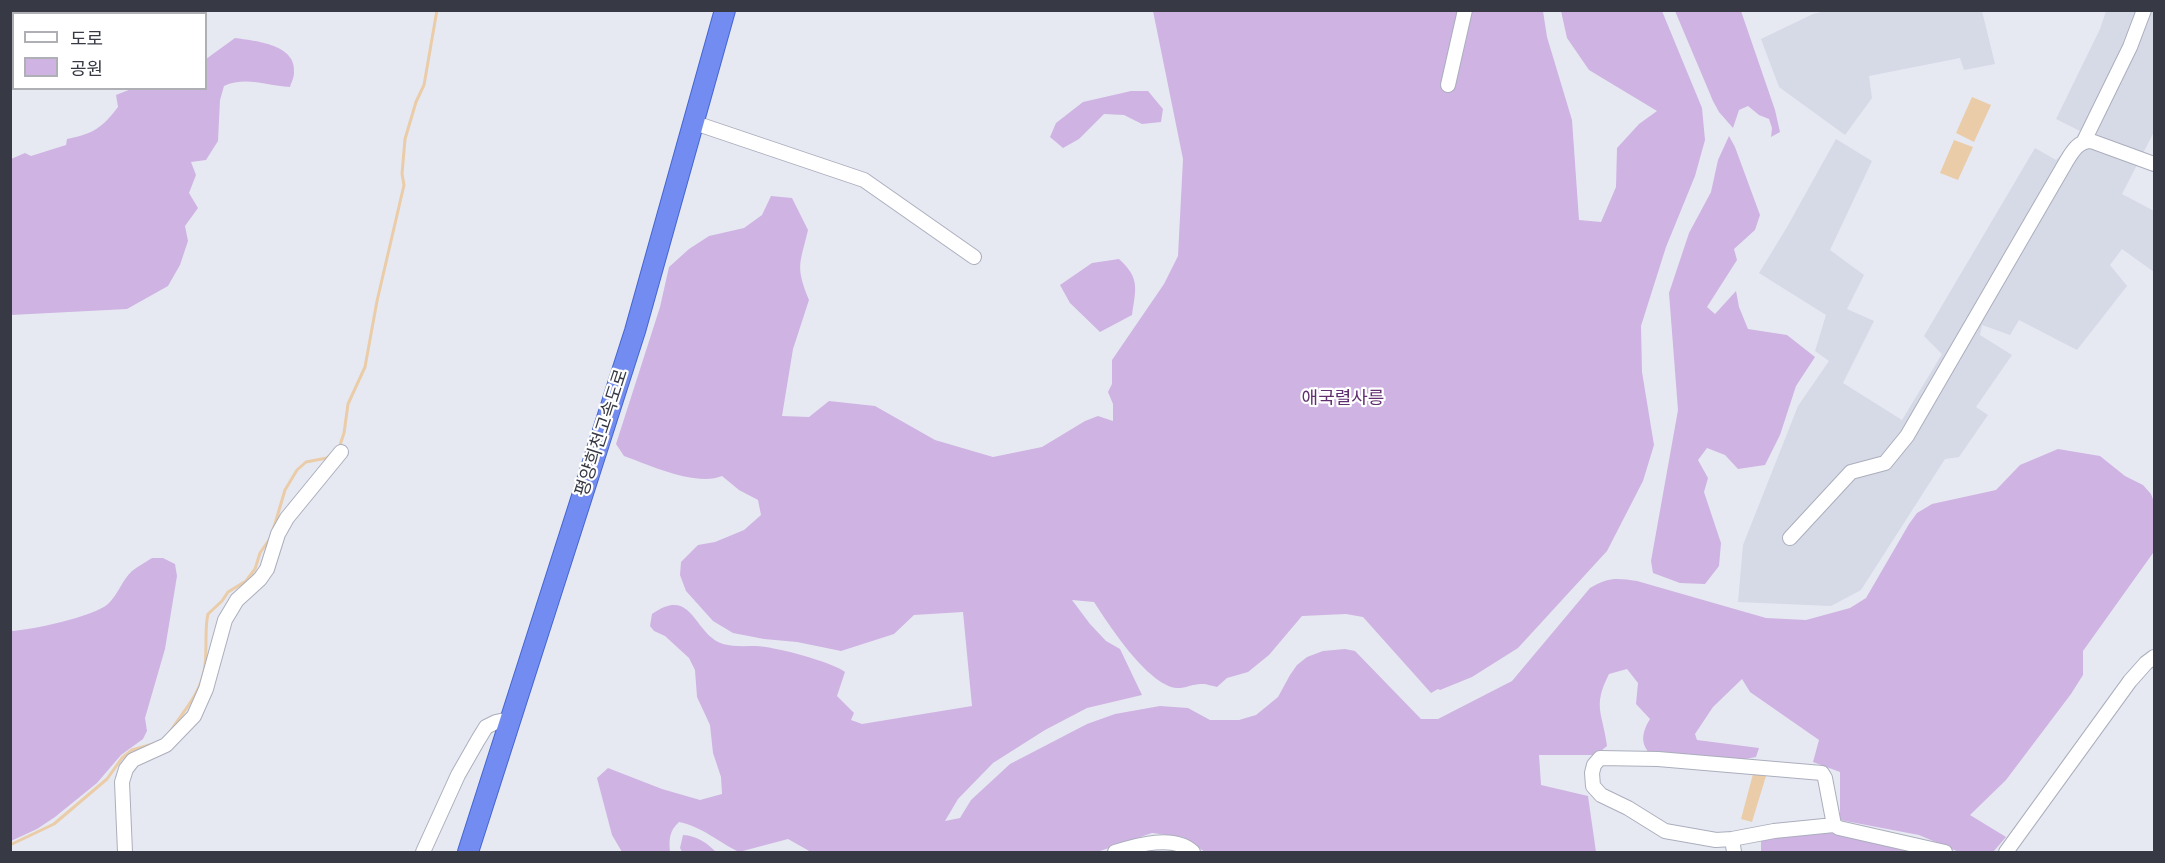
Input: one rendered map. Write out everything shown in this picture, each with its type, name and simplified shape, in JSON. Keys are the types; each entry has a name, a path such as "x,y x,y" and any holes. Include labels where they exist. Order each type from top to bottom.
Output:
{"highway":[{"name":"평양희천고속도로","path":"459,852 504,720 570,508 716,10"},
{"name":"평양희천고속도로","path":"468,852 635,331 725,10"}],"street":[{"path":"1449,85 1465,10"},
{"path":"2085,141 2130,47 2144,10"},
{"path":"692,123 864,180 974,258"},
{"path":"1790,538 1851,472 1885,462 1907,436 2066,162 2079,144 2091,141 2154,164"},
{"path":"125,852 122,782 126,769 133,759 166,745 194,716 206,689 225,620 237,600 263,574 278,534 287,518 341,452"},
{"path":"2006,852 2130,681 2154,657"},
{"path":"423,852 443,806 478,740 486,727 504,720"},
{"path":"1834,825 1822,773 1658,759 1600,758 1594,765 1593,786 1601,795 1628,808 1665,831 1716,840 1733,846 1774,831 1834,825 1848,831 1945,852"},
{"path":"1115,852 1148,843 1166,842 1193,852"}],"shaded area":[{"path":"1825,11 1982,11 1995,64 1964,70 1960,58 1869,76 1872,98 1845,135 1779,87 1761,39 1813,14"},
{"path":"2106,11 2154,11 2154,132 2122,194 2154,211 2154,272 2122,249 2110,265 2127,286 2077,350 2019,320 2010,335 1982,325 1980,335 2012,355 1976,407 1988,415 1959,457 1945,459 1861,590 1831,606 1738,602 1743,545 1798,406 1829,361 1815,351 1826,315 1759,273 1836,139 1872,161 1830,250 1864,275 1847,309 1874,321 1843,383 1902,420 1942,354 1924,336 2035,148 2056,160 2073,143 2080,131 2056,119 2100,29"},
{"path":"1972,97 1991,105 1974,142 1956,133"},
{"path":"1954,140 1973,147 1958,180 1940,173"},
{"path":"1753,774 1766,776 1752,822 1741,819"}],"green space":[{"name":"애국렬사릉","path":"1153,11 1543,11 1547,37 1572,120 1579,220 1601,222 1616,187 1617,148 1639,124 1657,111 1589,70 1567,38 1561,11 1662,11 1702,108 1705,140 1695,176 1666,247 1641,326 1642,372 1654,445 1643,481 1607,551 1518,648 1472,677 1431,693 1363,617 1346,614 1302,616 1269,655 1248,672 1227,678 1217,687 1200,684 1176,688 1165,684 1141,665 1094,602 1072,600 1106,641 1120,649 1142,695 1087,708 1045,730 993,763 958,799 945,821 960,818 971,800 1010,764 1087,724 1115,714 1160,706 1188,708 1210,720 1239,720 1256,715 1278,697 1297,665 1307,657 1323,651 1345,649 1355,651 1421,719 1438,719 1512,681 1590,588 1608,580 1637,581 1766,618 1806,620 1850,608 1866,598 1917,513 1932,504 1996,490 2020,465 2058,449 2100,456 2125,476 2143,485 2151,494 2154,502 2153,553 2083,651 2083,675 2071,694 2006,780 1970,815 2006,837 1993,852 1959,852 1919,835 1840,820 1840,772 1813,762 1819,740 1750,692 1742,679 1713,707 1695,734 1697,740 1759,748 1756,757 1734,761 1650,754 1643,742 1643,737 1650,719 1636,704 1638,683 1627,669 1609,674 1601,695 1600,710 1607,746 1596,755 1539,755 1541,785 1588,796 1596,852 1205,852 1183,837 1152,833 1097,852 811,852 788,839 739,852 703,831 679,822 670,836 670,852 622,852 612,835 597,778 608,768 662,789 700,800 722,794 721,777 713,753 710,725 697,697 695,670 689,658 650,626 652,614 666,607 676,605 685,608 713,639 723,644 764,647 802,655 845,672 837,696 854,713 851,720 862,724 972,706 963,612 914,615 894,634 841,651 733,633 713,621 686,591 680,575 681,562 698,545 715,542 744,530 761,515 758,500 739,490 722,476 700,479 659,469 624,456 616,444 660,307 669,267 689,249 709,236 744,228 762,215 771,196 792,198 808,230 800,272 809,300 793,349 782,416 809,417 829,401 875,406 935,440 993,457 1042,447 1085,421 1098,416 1113,421 1113,404 1108,392 1112,384 1112,360 1164,284 1178,256 1183,159"},
{"path":"1675,11 1741,11 1775,110 1780,132 1771,137 1772,128 1769,119 1759,115 1748,106 1739,110 1733,128 1719,112"},
{"path":"235,38 263,43 282,50 289,56 293,63 294,77 290,87 248,82 224,86 220,100 218,141 206,160 191,162 196,175 189,193 198,208 185,226 188,241 180,265 168,286 127,309 11,315 11,159 25,153 31,156 66,145 67,139 96,129 118,107 116,95 128,90 207,90 207,58"},
{"path":"1131,91 1148,91 1163,109 1161,122 1142,124 1124,115 1104,114 1079,139 1063,148 1050,137 1056,123 1083,102"},
{"path":"1729,136 1760,215 1755,230 1734,249 1737,260 1707,307 1715,314 1736,291 1739,307 1748,329 1787,335 1815,357 1796,386 1780,435 1765,465 1738,469 1725,455 1707,448 1698,460 1708,478 1704,492 1721,543 1719,566 1705,584 1680,583 1653,573 1651,561 1678,410 1669,293 1689,233 1711,192 1718,160"},
{"path":"1119,259 1130,272 1135,284 1132,315 1100,332 1070,303 1060,285 1092,263"},
{"path":"152,558 163,558 175,564 177,576 165,649 145,718 147,731 143,739 121,755 97,783 55,817 37,829 11,841 11,631 61,622 100,609 108,604 132,571"},
{"path":"1823,831 1914,852 1761,852 1761,838"},
{"path":"683,835 701,840 716,852 682,852 680,848"}],"waterway":[{"path":"339,448 344,433 348,404 365,367 377,301 404,185 402,174 405,139 416,102 424,85 437,10"},
{"path":"170,732 202,680 208,614 228,592 246,581 255,569 260,553 271,537 285,490 297,470 306,462 327,458 332,454"},
{"path":"10,845 54,824 107,779 122,758 132,750 153,744"}]}
